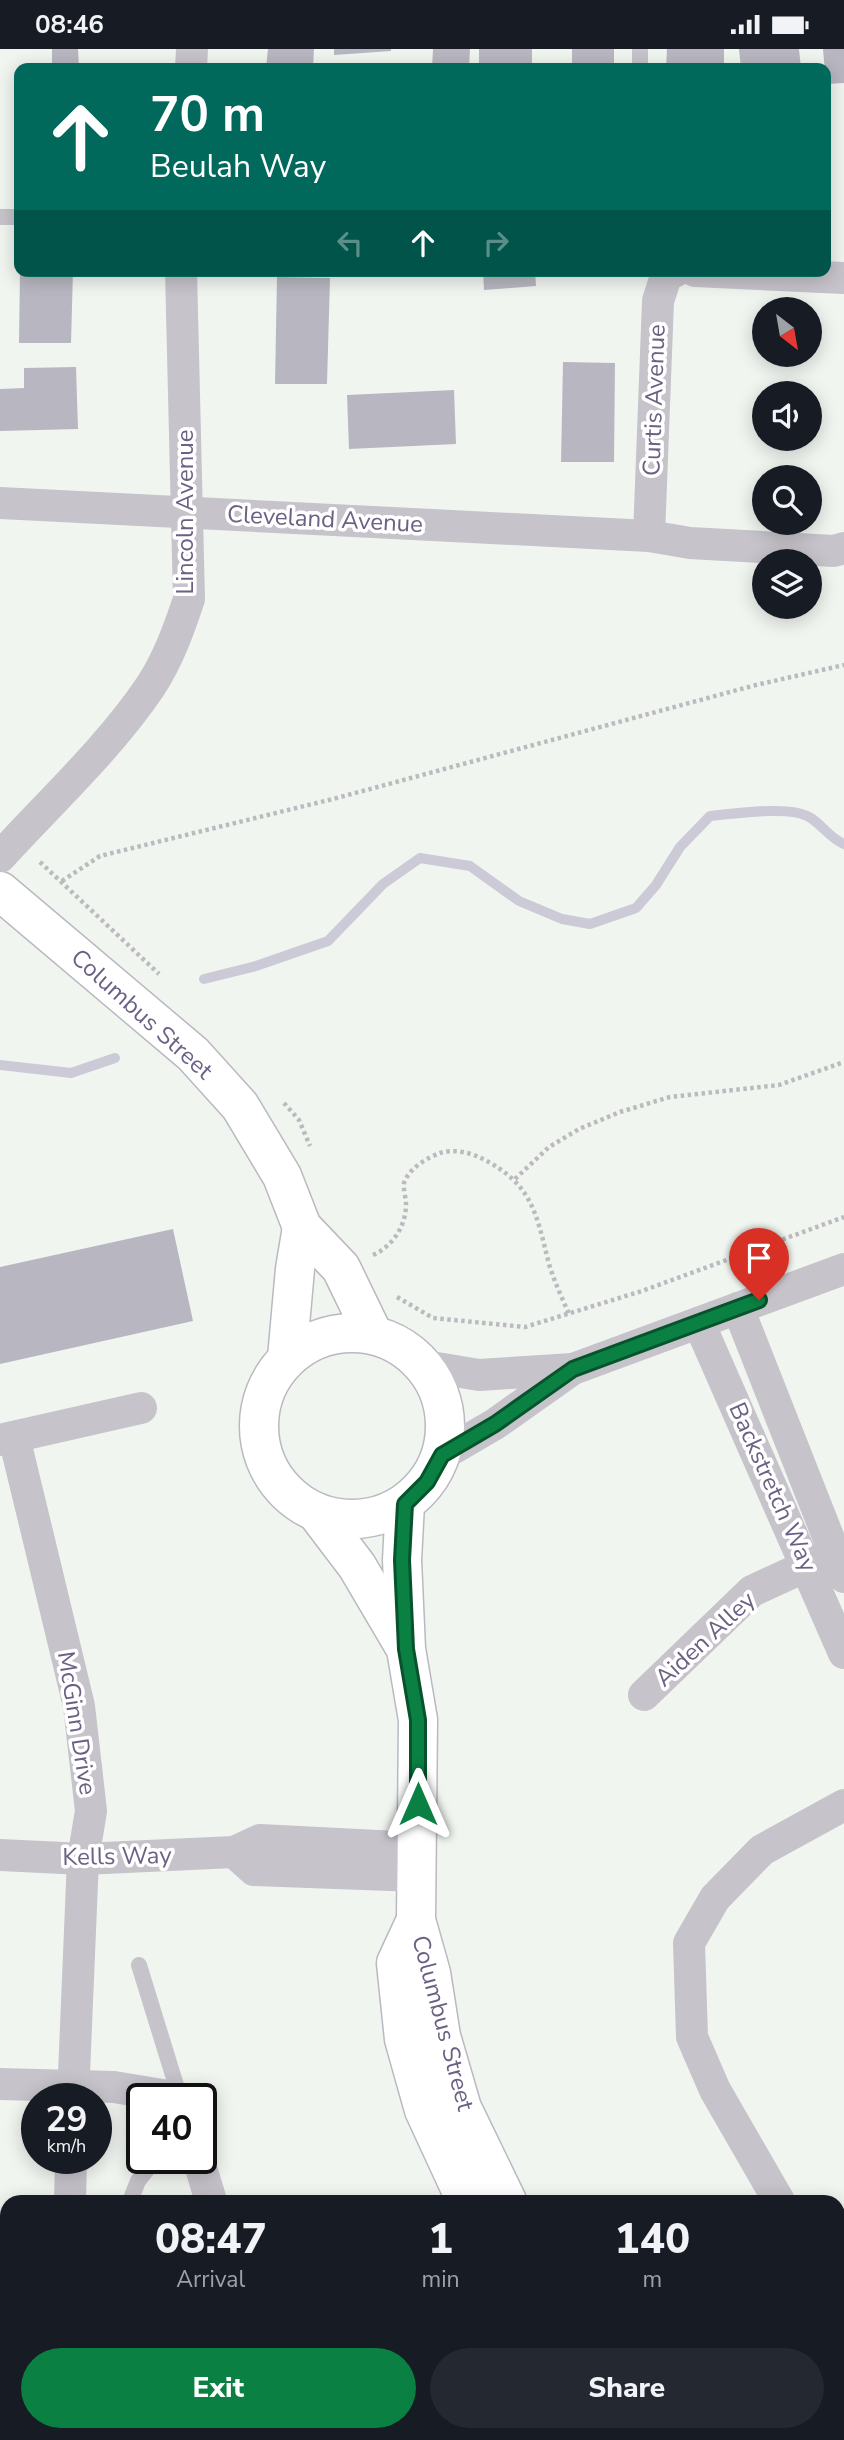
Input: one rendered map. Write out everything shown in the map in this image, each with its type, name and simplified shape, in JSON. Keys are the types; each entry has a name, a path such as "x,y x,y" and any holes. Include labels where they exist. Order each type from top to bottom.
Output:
{"street":[{"name":"Lincoln Avenue","path":"8,848 112,734 150,686 176,640 189,599 181,277"},
{"name":"Curtis Avenue","path":"649,536 658,301 672,277"},
{"name":"Curtis Avenue","path":"816,277 844,278"},
{"name":"Cleveland Avenue","path":"0,503 649,536 690,543 834,551 844,548"},
{"name":"Columbus Street","path":"0,891 193,1054 240,1106 282,1176 302,1227 341,1268 373,1334"},
{"name":"Columbus Street","path":"287,1358 302,1227"},
{"path":"442,1455 495,1424 573,1369 844,1269"},
{"name":"Backstretch Way","path":"738,1308 833,1561 844,1653"},
{"name":"Backstretch Way","path":"699,1323 833,1561"},
{"name":"Columbus Street","path":"342,1332 373,1334 402,1346 425,1366 441,1394 446,1424 442,1455 427,1482 405,1504 377,1517 346,1520 316,1512 290,1496 271,1472 260,1443 260,1413 269,1383 287,1358 313,1341 342,1332"},
{"path":"425,1366 479,1375 573,1369"},
{"path":"7,1439 141,1408"},
{"name":"McGinn Drive","path":"7,1439 79,1706 91,1811 83,1859 73,2083"},
{"name":"Columbus Street","path":"405,1504 402,1560 406,1649 418,1720 416,1920 431,1973 441,2036 462,2108 504,2195"},
{"name":"Columbus Street","path":"316,1512 357,1566 406,1649"},
{"name":"Aiden Alley","path":"644,1696 752,1591 833,1561"},
{"path":"776,2195 715,2090 692,2037 689,1943 715,1898 762,1850 844,1805"},
{"name":"Kells Way","path":"0,1855 83,1859 234,1852 260,1840 417,1862"},
{"name":"Columbus Street","path":"416,1920 396,1963 404,2039 424,2110 463,2195"},
{"path":"0,2084 21,2087"},
{"path":"70,2195 71,2174"},
{"path":"203,2174 209,2195"}],"lane":[{"path":"139,1965 175,2083"},
{"path":"132,2195 143,2174"}],"path":[{"path":"62,881 100,856 333,799 756,685 844,665"},
{"path":"8,848 62,881 167,981"},
{"path":"515,1179 549,1147 579,1129 620,1112 670,1097 779,1085 844,1062"},
{"path":"282,1101 299,1120 314,1156"},
{"path":"364,1259 380,1252 396,1236 405,1220 404,1184 413,1169 430,1156 447,1151 473,1154 515,1179 532,1201 550,1267 569,1314"},
{"path":"386,1290 433,1318 525,1327 642,1291 844,1217"}],"building":[{"path":"52,49 78,49 79,63 52,63"},
{"path":"268,49 314,49 313,63 267,63"},
{"path":"334,49 391,49 391,51 334,55"},
{"path":"433,49 470,49 469,63 432,63"},
{"path":"479,49 532,49 532,63 479,63"},
{"path":"572,49 614,49 614,63 572,63"},
{"path":"667,49 724,49 724,63 666,63"},
{"path":"739,49 799,49 800,63 740,63"},
{"path":"823,49 844,49 844,83 831,84 831,63 824,63"},
{"path":"20,277 73,277 71,343 19,343"},
{"path":"277,277 330,278 327,384 275,384"},
{"path":"483,277 535,277 536,286 484,290"},
{"path":"563,362 615,363 614,462 561,462"},
{"path":"76,367 78,429 0,431 0,389 24,388 24,368"},
{"path":"454,390 456,444 349,449 347,395"},
{"path":"173,1229 193,1321 0,1364 0,1267"}],"waterway":[{"path":"204,979 256,966 328,941 383,884 420,858 470,866 519,901 562,919 590,924 636,908 656,885 680,847 710,816 761,811 800,813 814,820 844,844"},
{"path":"0,1065 71,1073 115,1058"}],"route":[{"path":"418,1804 418,1720 406,1649 402,1560 405,1504 427,1482 442,1455 495,1424 573,1369 759,1300"}]}
